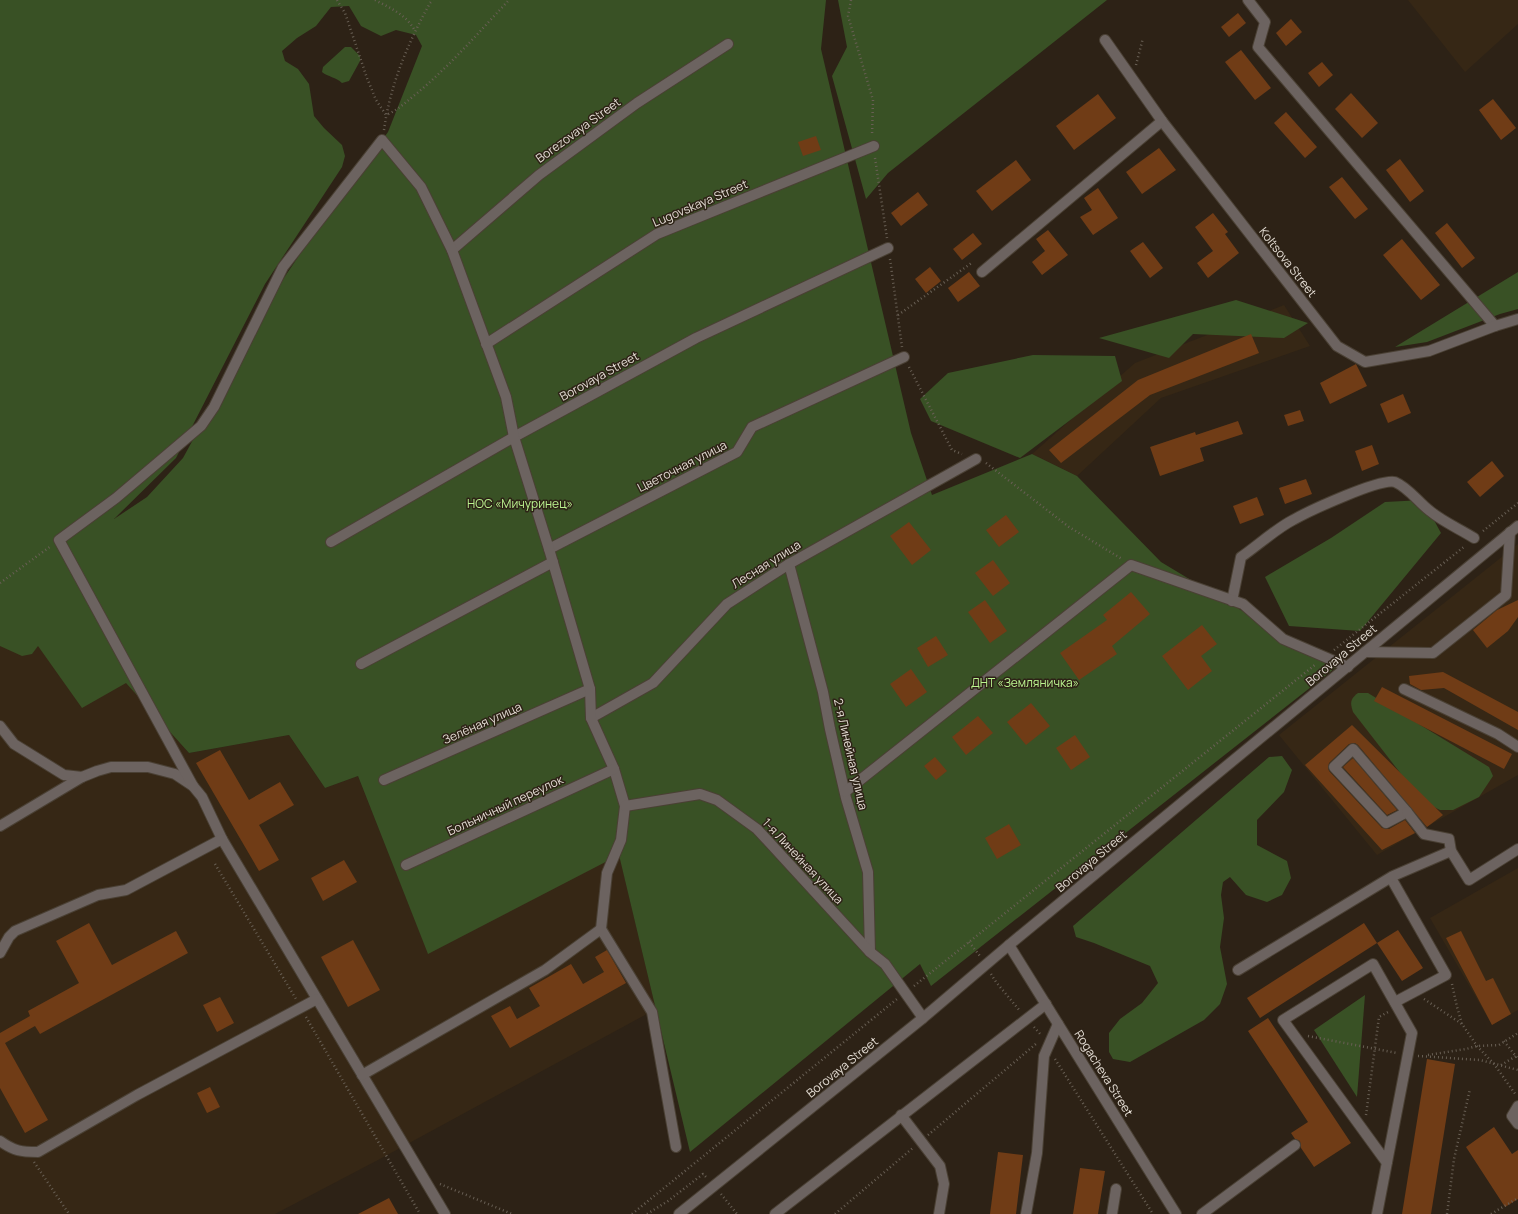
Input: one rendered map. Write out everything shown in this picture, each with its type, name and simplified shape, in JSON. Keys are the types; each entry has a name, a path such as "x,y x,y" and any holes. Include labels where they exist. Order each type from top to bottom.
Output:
{"street":[{"path":"1248,0 1265,22 1258,47 1495,326"},
{"name":"Koltsova Street","path":"1104,40 1162,120 1337,346 1365,362 1430,351 1495,326 1518,319"},
{"name":"Borezovaya Street","path":"452,250 539,175 637,103 728,44"},
{"path":"982,272 1162,120"},
{"path":"445,1214 222,839 202,798 193,786 60,540 116,498 202,426 214,407 283,267 382,140 421,187 452,250 506,397 514,437 553,562 590,689 591,718 614,769 625,806 621,840 607,873 601,929 652,1012 676,1147"},
{"name":"Lugovskaya Street","path":"486,344 657,234 874,146"},
{"name":"Borovaya Street","path":"331,542 514,437 696,338 888,248"},
{"name":"Цветочная улица","path":"549,549 737,452 752,427 904,357"},
{"name":"Лесная улица","path":"591,718 653,683 726,604 789,564 976,459"},
{"path":"1232,600 1241,558 1292,520 1367,486 1381,482 1392,482 1398,484 1418,498 1430,511 1474,538"},
{"path":"1365,652 1434,653 1506,595 1514,529"},
{"name":"Borovaya Street","path":"679,1214 923,1018 1009,945 1514,529"},
{"path":"362,664 553,562"},
{"name":"2-я Линейная улица","path":"789,564 823,692 845,792 868,872 870,952"},
{"path":"845,792 1131,564 1243,604 1283,639 1348,666"},
{"name":"Зелёная улица","path":"384,780 590,689"},
{"path":"1404,689 1498,734 1518,747"},
{"path":"0,726 14,744 26,752 64,775 82,777"},
{"path":"1406,812 1386,823 1334,767 1353,749 1406,812 1424,834 1449,838 1451,851 1469,880 1518,849"},
{"path":"0,826 82,777 97,770 111,767 148,767 175,774 193,786"},
{"name":"Больничный переулок","path":"406,866 614,769"},
{"name":"1-я Линейная улица","path":"625,806 700,794 717,800 757,829 870,952 885,964 923,1018"},
{"path":"0,952 9,937 15,931 98,895 126,890 222,839"},
{"path":"1238,970 1391,878 1451,851"},
{"path":"1391,878 1446,974 1411,993 1396,1004"},
{"path":"362,1075 546,970 601,929"},
{"name":"Rogacheva Street","path":"1009,945 1176,1214"},
{"path":"1377,1214 1387,1163 1412,1033 1373,964 1283,1020 1387,1163"},
{"path":"0,1141 11,1149 27,1152 38,1152 137,1095 317,999"},
{"path":"775,1214 1046,1004"},
{"path":"1026,1214 1037,1153 1044,1056 1058,1024"},
{"path":"1518,1106 1512,1116 1518,1124"},
{"path":"901,1115 940,1166 944,1184 939,1214"},
{"path":"1202,1214 1295,1145"},
{"path":"1112,1214 1116,1189"}],"path":[{"path":"337,0 345,13 376,100 386,115"},
{"path":"375,0 398,13 411,23 415,31"},
{"path":"382,140 386,115 398,71 415,31 433,0"},
{"path":"386,115 395,111 426,86 448,65 509,0"},
{"path":"851,0 848,16 873,100 872,136 904,357 952,450 989,464 1069,527 1131,564"},
{"path":"1132,79 1144,38"},
{"path":"898,315 973,262"},
{"path":"632,1214 905,993 1518,503"},
{"path":"0,583 60,540"},
{"path":"215,864 301,1008 420,1214"},
{"path":"835,1214 1043,1038 996,982 986,965 969,942"},
{"path":"1446,974 1452,982 1462,1024 1477,1046 1494,1064 1518,1097"},
{"path":"1411,993 1422,998 1462,1024"},
{"path":"1364,1132 1379,1017 1396,1004"},
{"path":"1424,1056 1477,1046 1499,1044 1518,1033"},
{"path":"1500,1066 1517,1056 1504,1041"},
{"path":"1048,1046 1153,1214"},
{"path":"1448,1214 1454,1159 1470,1089"},
{"path":"27,1152 69,1214"},
{"path":"422,1176 512,1214"},
{"path":"1491,1214 1518,1198"}],"shaded area":[{"path":"1408,0 1518,0 1518,24 1465,72"},
{"path":"1284,305 1310,346 1161,398 1077,476 1032,454 1135,363"},
{"path":"1518,544 1518,775 1377,855 1279,735"},
{"path":"0,595 126,682 189,753 289,735 325,788 358,776 428,953 619,854 656,1009 378,1160 275,1214 0,1214"},
{"path":"1518,868 1518,1010 1492,1025 1430,918"}],"green space":[{"name":"НОС «Мичуринец»","path":"0,0 826,0 821,49 911,433 932,495 1032,454 1077,476 1161,562 1304,648 1339,665 931,986 920,964 690,1152 619,855 428,954 358,776 325,788 289,735 189,753 126,683 82,708 38,646 32,654 22,656 0,646","holes":["349,6 361,26 381,36 396,30 416,35 422,46 388,132 317,229 269,300 183,458 147,497 114,519 176,458 265,284 342,167 345,156 342,145 314,116 309,84 298,69 285,61 282,51 297,38 316,26 331,7"]},
{"path":"838,0 1107,0 888,173 866,199 832,76 847,47"},
{"path":"345,47 351,47 360,56 360,61 349,81 342,83 322,72 323,67"},
{"path":"1518,272 1518,309 1500,314 1427,342 1395,347"},
{"path":"1236,300 1308,323 1284,338 1193,334 1169,358 1099,338"},
{"path":"1033,355 1115,356 1122,381 1020,458 931,421 920,399 948,373"},
{"path":"1423,500 1441,533 1360,631 1289,626 1265,577 1331,538 1385,502"},
{"path":"1358,693 1368,693 1489,767 1493,776 1479,797 1453,810 1440,810 1422,801 1353,712 1351,701"},
{"path":"1282,756 1292,770 1284,792 1257,820 1257,845 1287,861 1291,878 1282,895 1267,902 1246,895 1230,877 1223,882 1221,895 1224,918 1220,947 1227,984 1220,1004 1204,1020 1130,1062 1113,1059 1109,1052 1109,1033 1120,1019 1142,1003 1158,983 1150,966 1076,937 1073,926 1269,757"},
{"path":"1365,995 1357,1097 1314,1030"}],"building":[{"path":"1238,13 1246,23 1229,37 1221,27"},
{"path":"1291,19 1302,32 1286,46 1276,33"},
{"path":"1241,50 1271,88 1255,100 1225,62"},
{"path":"1322,62 1333,75 1319,87 1308,73"},
{"path":"1351,93 1378,123 1362,138 1335,109"},
{"path":"1098,94 1116,118 1074,150 1056,126"},
{"path":"1493,99 1516,128 1501,140 1479,110"},
{"path":"1286,112 1317,147 1305,158 1274,123"},
{"path":"816,136 821,150 803,156 798,142"},
{"path":"1159,148 1176,170 1142,194 1126,172"},
{"path":"1400,159 1424,191 1410,202 1386,170"},
{"path":"1016,160 1031,180 992,211 976,191"},
{"path":"1342,177 1368,209 1355,219 1329,187"},
{"path":"1098,188 1118,218 1093,235 1080,217 1092,210 1084,198"},
{"path":"918,192 928,205 901,226 891,213"},
{"path":"1213,213 1228,232 1225,234 1239,253 1208,278 1197,263 1213,251 1195,227"},
{"path":"1447,223 1475,258 1462,268 1435,233"},
{"path":"1048,230 1068,255 1042,275 1032,262 1045,251 1036,239"},
{"path":"973,233 982,244 962,260 953,249"},
{"path":"1402,239 1440,285 1421,300 1383,255"},
{"path":"1143,242 1163,268 1150,278 1130,251"},
{"path":"930,267 941,281 926,293 915,279"},
{"path":"969,272 980,286 958,302 948,288"},
{"path":"1251,334 1259,353 1150,395 1061,463 1049,450 1138,380"},
{"path":"1356,364 1367,386 1330,404 1320,383"},
{"path":"1403,394 1411,413 1388,423 1380,404"},
{"path":"1300,410 1304,421 1288,426 1284,415"},
{"path":"1238,421 1243,434 1200,448 1204,461 1160,476 1150,447 1195,432 1196,435"},
{"path":"1372,445 1379,464 1362,471 1355,451"},
{"path":"1492,461 1504,476 1480,497 1467,482"},
{"path":"1306,479 1312,494 1285,504 1279,488"},
{"path":"1257,497 1264,515 1240,524 1233,506"},
{"path":"1006,515 1019,532 999,547 986,530"},
{"path":"909,522 931,550 912,565 890,536"},
{"path":"993,560 1010,583 993,596 975,573"},
{"path":"1131,592 1150,614 1112,646 1117,654 1079,680 1060,653 1107,620 1103,615"},
{"path":"985,600 1007,631 990,643 968,612"},
{"path":"1518,600 1518,617 1508,631 1487,648 1473,630 1497,610"},
{"path":"1202,625 1217,644 1201,656 1212,671 1188,690 1162,656"},
{"path":"936,636 948,655 928,667 917,648"},
{"path":"911,669 927,692 906,707 890,684"},
{"path":"1443,672 1518,712 1518,730 1444,688 1421,690 1410,684 1409,676"},
{"path":"1382,687 1512,754 1504,769 1374,701"},
{"path":"1031,703 1050,726 1026,745 1007,722"},
{"path":"978,716 993,733 966,755 952,737"},
{"path":"1352,725 1443,815 1427,827 1358,745 1355,743 1349,744 1329,763 1329,771 1382,828 1389,829 1405,820 1415,833 1382,850 1305,765"},
{"path":"1075,735 1090,757 1071,770 1056,748"},
{"path":"220,750 249,800 280,782 294,805 259,825 279,860 259,871 196,763"},
{"path":"935,757 947,771 936,780 924,766"},
{"path":"1353,758 1397,810 1387,815 1343,767"},
{"path":"1009,824 1021,845 997,859 985,838"},
{"path":"344,860 357,882 323,901 311,878"},
{"path":"89,923 112,965 176,931 188,953 40,1034 35,1026 5,1043 48,1120 25,1133 0,1088 0,1033 30,1016 28,1011 79,983 56,941"},
{"path":"1364,923 1377,943 1260,1018 1247,998"},
{"path":"1398,930 1423,968 1402,981 1377,943"},
{"path":"1461,931 1486,981 1493,978 1511,1014 1492,1025 1446,938"},
{"path":"353,940 380,990 348,1007 321,957"},
{"path":"607,950 626,983 510,1048 491,1016 510,1006 517,1019 540,1006 529,988 571,964 583,984 604,972 595,957"},
{"path":"220,997 234,1023 217,1032 203,1005"},
{"path":"1268,1018 1351,1143 1314,1167 1301,1148 1300,1141 1295,1139 1291,1133 1308,1122 1248,1031"},
{"path":"1427,1059 1455,1064 1431,1214 1402,1214"},
{"path":"210,1087 220,1107 207,1113 197,1093"},
{"path":"1494,1127 1512,1154 1518,1150 1518,1199 1505,1207 1466,1147"},
{"path":"998,1152 1023,1155 1016,1214 990,1214"},
{"path":"1080,1168 1105,1171 1098,1214 1073,1214"},
{"path":"389,1198 398,1214 358,1214"}],"park label":[{"name":"ДНТ «Земляничка»","path":"1025,682"}]}
